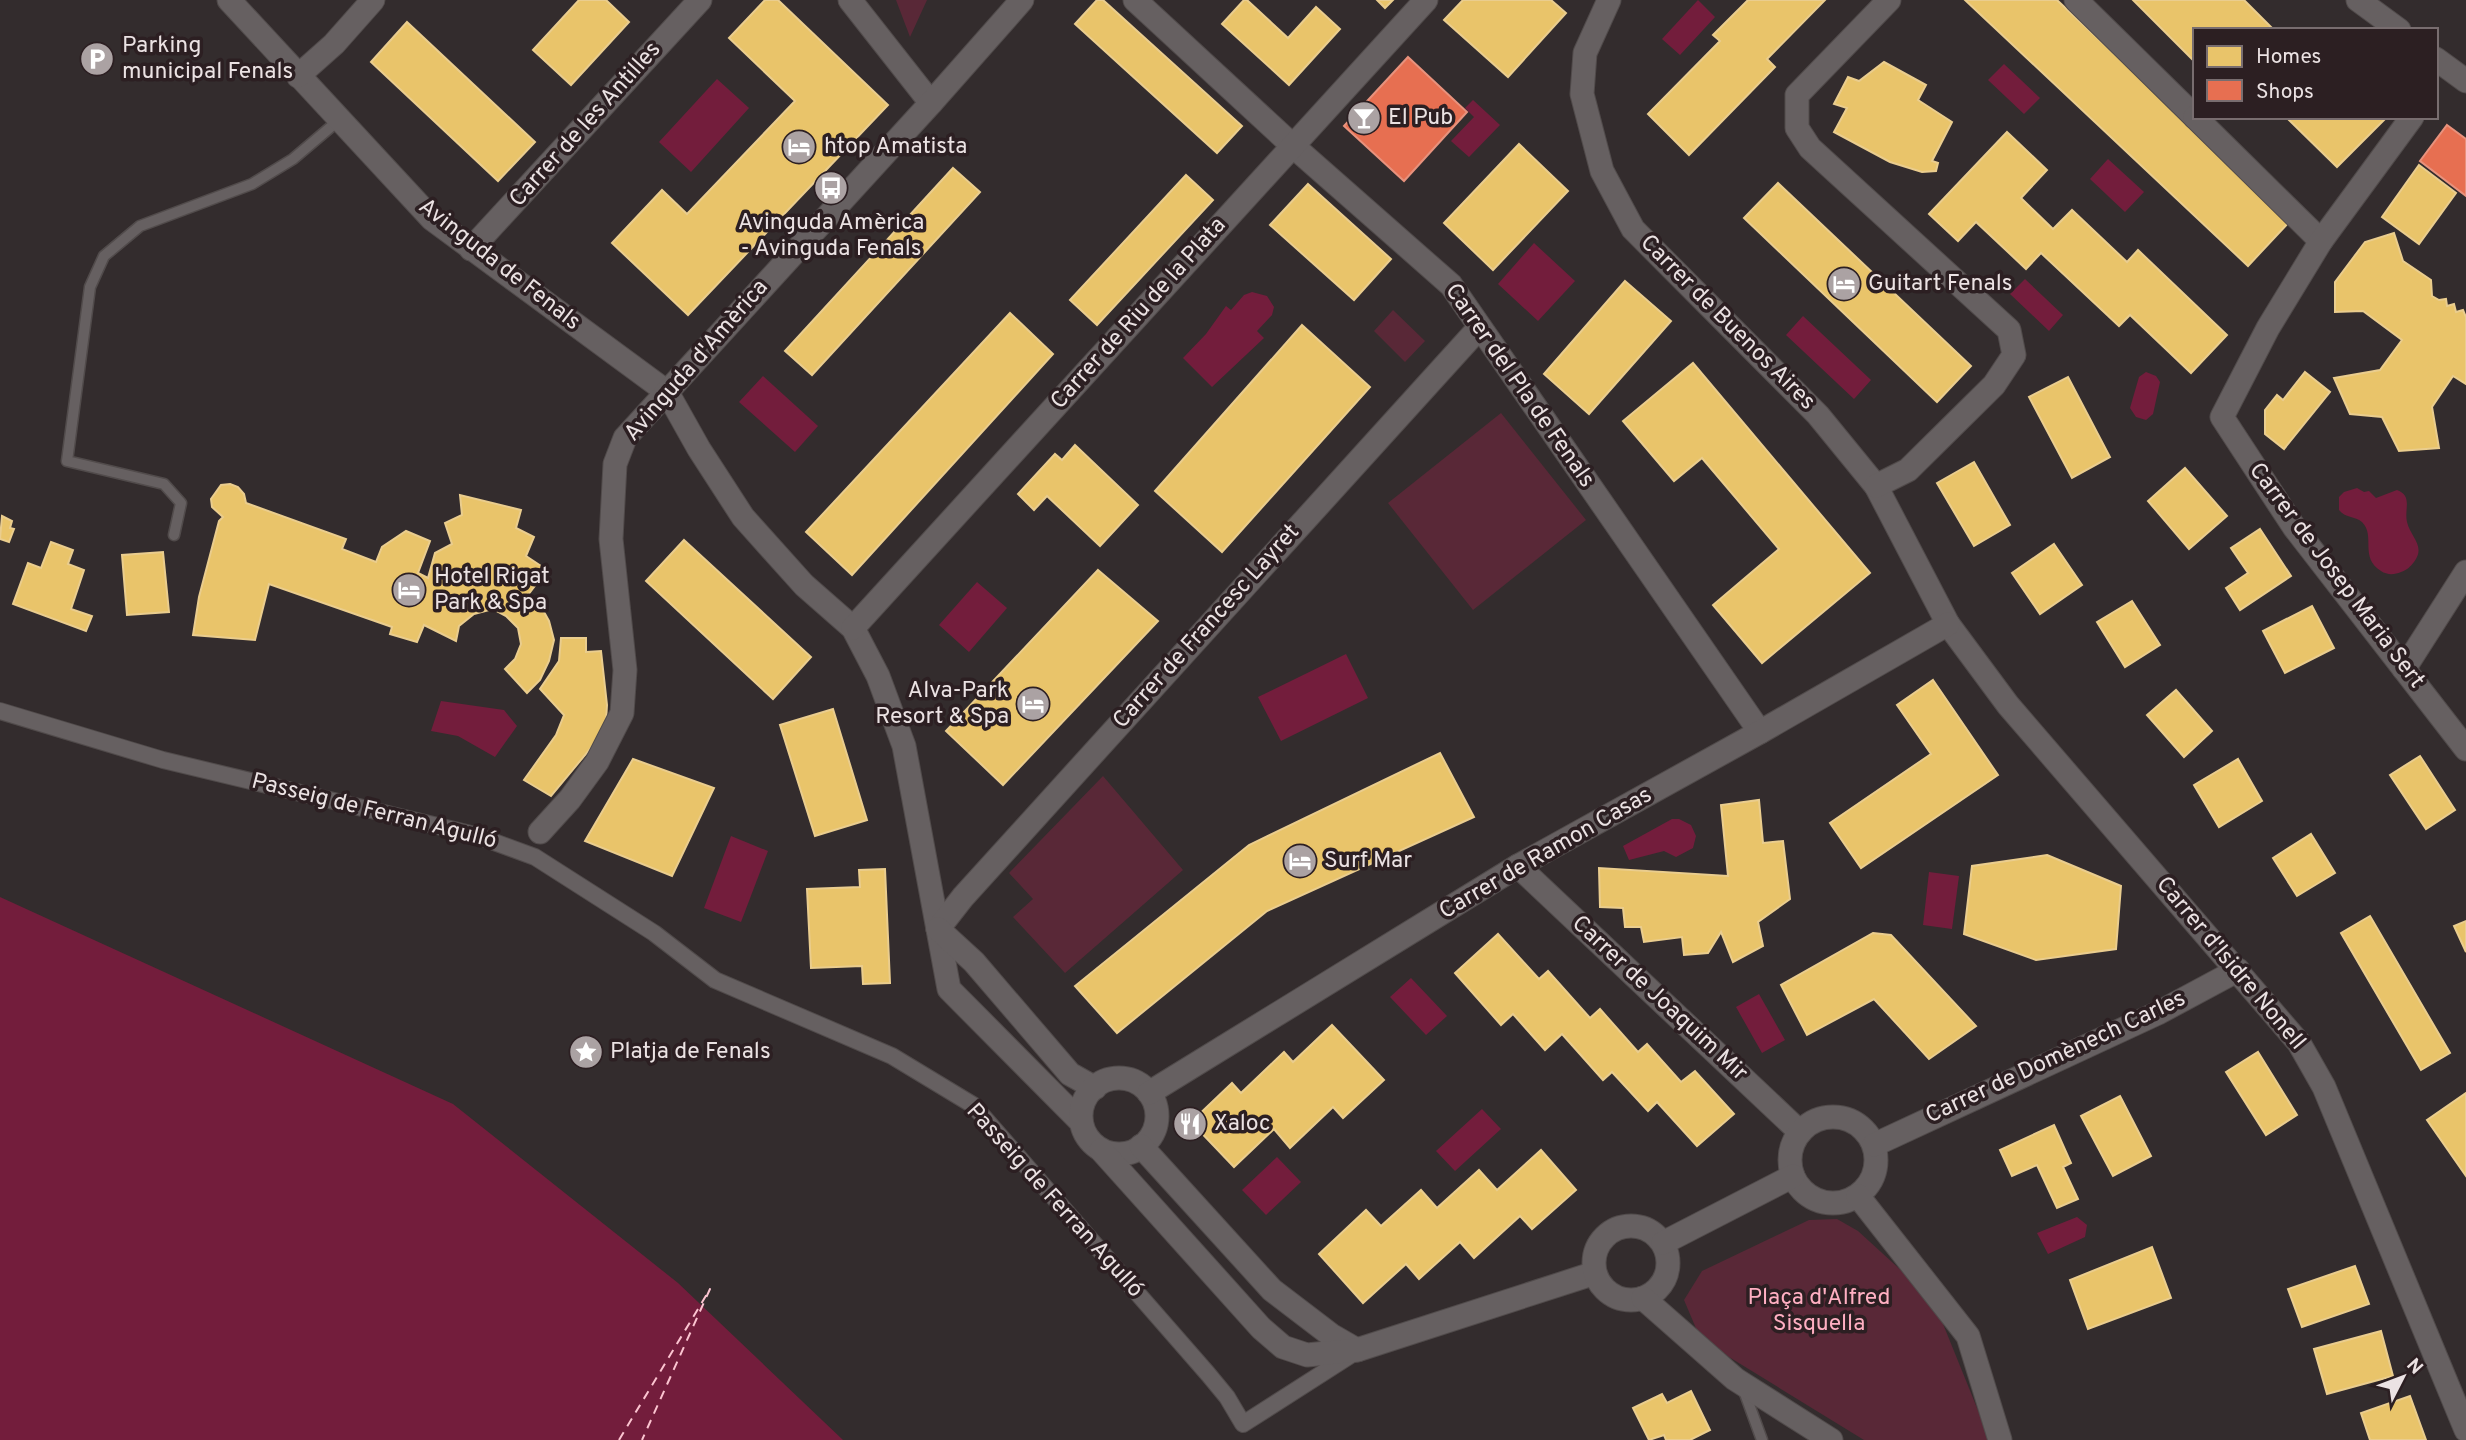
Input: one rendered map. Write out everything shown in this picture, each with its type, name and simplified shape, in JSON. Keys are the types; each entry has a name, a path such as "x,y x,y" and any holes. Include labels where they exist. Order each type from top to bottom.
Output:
{"street":[{"name":"Avinguda de Fenals","path":"229,0 432,219 667,392"},
{"path":"298,76 334,44 373,0"},
{"name":"Carrer de les Antilles","path":"471,249 700,0"},
{"path":"850,0 931,103"},
{"name":"Avinguda d'Amèrica","path":"540,832 570,799 597,762 622,713 625,670 611,539 615,464 625,438 1022,0"},
{"name":"Carrer del Pla de Fenals","path":"1135,0 1293,146 1451,285 1760,732"},
{"name":"Carrer de Riu de la Plata","path":"853,628 1426,0"},
{"name":"Carrer de Buenos Aires","path":"1609,0 1586,53 1582,94 1602,171 1633,229 1818,415 1876,486 1948,624"},
{"path":"1876,486 1908,470 1994,384 2014,355 2009,330 1810,148 1797,128 1797,95 1889,0"},
{"path":"2076,0 2193,115"},
{"path":"2358,0 2396,28"},
{"path":"2197,119 2321,241"},
{"name":"Carrer de Josep Maria Sert","path":"2411,119 2321,241 2268,328 2222,417 2294,527 2466,749"},
{"name":"Carrer de Francesc Layret","path":"939,929 963,897 1479,328"},
{"path":"667,392 699,449 743,517 804,585 853,628 878,676 904,746 948,989 1081,1122"},
{"path":"2404,669 2466,572"},
{"name":"Carrer de Ramon Casas","path":"1149,1093 1518,866 1948,624"},
{"name":"Carrer d'Isidre Nonell","path":"1948,624 2008,705 2300,1043 2324,1087 2466,1430"},
{"name":"Passeig de Ferran Agulló","path":"0,711 163,760 475,835 535,857 654,933 715,980 892,1056 973,1105 1208,1374 1227,1397 1243,1424 1357,1350"},
{"name":"Carrer de Joaquim Mir","path":"1518,866 1800,1132"},
{"path":"939,929 974,962 1070,1074 1095,1088"},
{"name":"Carrer de Domènech Carles","path":"1874,1144 2158,1013 2238,970"},
{"path":"1101,1150 1116,1155 1133,1152 1148,1142 1157,1123 1156,1106 1149,1093 1135,1081 1118,1078 1100,1083 1087,1095 1082,1106 1081,1122 1087,1138 1101,1150 1261,1328 1283,1347 1307,1355 1357,1350 1595,1273"},
{"path":"1840,1118 1854,1122 1866,1132 1874,1144 1877,1159 1868,1186 1846,1202 1820,1202 1808,1196 1793,1176 1790,1153 1800,1132 1818,1120 1840,1118"},
{"path":"1141,1146 1272,1290 1331,1335 1357,1350"},
{"path":"1663,1243 1793,1176"},
{"path":"1857,1196 1968,1336 2000,1440"},
{"path":"1633,1225 1644,1228 1663,1243 1667,1253 1667,1275 1653,1293 1631,1301 1608,1293 1600,1284 1593,1261 1595,1249 1610,1231 1633,1225"},
{"path":"1643,1298 1740,1382 1831,1440"}],"lane":[{"path":"174,535 181,503 164,484 67,461 90,288 104,256 141,226 252,184 293,159 339,120"},
{"path":"1740,1382 1762,1437 1772,1440"}],"green space":[{"path":"896,0 927,0 910,37"},
{"path":"1393,310 1425,341 1405,362 1374,331"},
{"path":"1501,413 1586,520 1473,610 1388,503"},
{"path":"1103,776 1183,870 1065,973 1013,917 1033,899 1009,873"},
{"name":"Plaça d'Alfred Sisquella","path":"1837,1219 1858,1231 1916,1284 1941,1319 1990,1440 1864,1440 1729,1357 1698,1333 1684,1300 1702,1271 1809,1220"}],"shaded area":[{"path":"1698,0 1715,17 1680,55 1662,39"},
{"path":"2004,64 2040,98 2024,114 1988,80"},
{"path":"717,79 749,108 691,172 659,142"},
{"path":"1473,100 1500,125 1469,157 1451,141 1474,117 1465,108"},
{"path":"2108,159 2144,192 2125,212 2090,179"},
{"path":"1534,243 1575,281 1538,321 1498,284"},
{"path":"2025,279 2063,315 2049,331 2010,294"},
{"path":"1252,292 1267,296 1274,307 1272,315 1257,331 1264,338 1212,387 1183,358 1206,334 1226,306 1231,310 1244,295"},
{"path":"1803,316 1871,380 1854,399 1786,335"},
{"path":"2146,372 2156,376 2160,382 2153,414 2146,420 2136,417 2130,408 2139,377"},
{"path":"763,376 818,426 795,452 739,402"},
{"path":"2357,488 2364,492 2369,491 2376,498 2397,490 2405,496 2407,522 2419,551 2410,567 2396,574 2388,574 2374,565 2369,553 2366,528 2359,520 2339,510 2339,497 2344,492"},
{"path":"977,582 1007,608 969,652 939,625"},
{"path":"1346,654 1368,698 1281,741 1258,697"},
{"path":"441,701 504,710 517,726 495,757 458,736 431,731"},
{"path":"1672,819 1679,819 1691,825 1696,836 1693,848 1676,857 1664,851 1629,860 1623,846"},
{"path":"731,836 768,851 741,922 704,908"},
{"path":"1929,872 1959,876 1952,929 1923,925"},
{"path":"0,897 453,1104 678,1283 843,1440 0,1440"},
{"path":"1411,978 1447,1016 1426,1035 1390,997"},
{"path":"1759,994 1785,1040 1762,1053 1736,1007"},
{"path":"1482,1109 1501,1129 1455,1171 1436,1151"},
{"path":"1277,1157 1301,1182 1266,1215 1242,1190"},
{"path":"2077,1217 2087,1225 2085,1237 2048,1254 2037,1233"}],"building: Homes":[{"path":"579,0 606,0 629,22 571,85 533,50"},
{"name":"htop Amatista","path":"765,0 778,0 888,105 688,315 612,243 662,190 687,214 795,101 729,38"},
{"path":"1097,0 1103,0 1242,126 1217,153 1075,24"},
{"path":"1244,0 1288,38 1316,7 1340,29 1289,85 1222,24"},
{"path":"1377,0 1393,0 1385,8"},
{"path":"1463,0 1551,0 1566,13 1508,77 1444,20"},
{"path":"1748,0 1825,0 1767,59 1775,67 1689,155 1648,114 1720,41 1713,35"},
{"path":"1965,0 2057,0 2291,220 2248,266"},
{"path":"2133,0 2244,0 2272,28 2193,28 2193,60"},
{"path":"407,22 535,142 498,181 371,62"},
{"path":"1884,62 1926,85 1918,100 1952,122 1932,161 1938,163 1936,171 1922,172 1890,162 1834,132 1847,108 1834,104 1848,77 1859,81"},
{"path":"2288,119 2385,119 2337,167"},
{"path":"2007,132 2047,170 2021,198 2053,229 2072,210 2127,262 2138,250 2227,335 2191,373 2130,315 2119,326 2041,253 2026,269 1976,222 1958,241 1929,214"},
{"path":"1519,144 1568,191 1493,270 1444,223"},
{"path":"2419,165 2456,193 2419,244 2382,217"},
{"path":"953,168 980,192 812,375 785,351"},
{"path":"1186,175 1213,200 1097,325 1070,300"},
{"path":"1778,183 1971,366 1937,402 1744,218"},
{"path":"1308,184 1391,259 1354,300 1270,225"},
{"path":"2394,233 2403,261 2431,280 2432,296 2439,300 2446,299 2447,306 2454,304 2456,312 2463,310 2466,317 2466,384 2453,376 2432,407 2439,448 2399,451 2382,417 2350,414 2334,378 2380,370 2402,340 2363,311 2335,312 2335,282 2365,242"},
{"path":"1625,281 1671,321 1589,414 1544,374"},
{"path":"1010,313 1053,354 852,575 806,532"},
{"path":"1302,325 1370,387 1222,552 1155,491"},
{"path":"1693,363 1870,573 1762,663 1713,605 1779,549 1702,458 1674,481 1623,421"},
{"path":"2305,372 2330,392 2284,449 2265,434 2265,410 2277,395 2283,400"},
{"path":"2068,377 2110,457 2072,478 2029,397"},
{"path":"1075,445 1138,505 1100,546 1047,496 1034,510 1018,494 1055,454 1062,460"},
{"path":"1974,462 2010,525 1974,546 1937,483"},
{"path":"2185,468 2227,516 2189,549 2148,501"},
{"name":"Hotel Rigat Park & Spa","path":"221,485 238,487 244,494 246,503 346,539 342,549 376,562 382,547 406,531 430,541 418,573 428,578 435,553 452,544 445,523 462,515 460,495 521,510 516,528 534,537 526,556 547,570 528,595 539,603 549,621 554,640 549,661 540,680 527,693 505,669 515,659 521,644 518,628 506,616 493,609 474,614 459,626 456,641 424,625 417,642 390,634 392,627 269,584 255,640 193,635 199,597 219,521 223,517 212,507 211,499"},
{"path":"2,516 12,521 10,528 14,529 9,542 0,539"},
{"path":"2260,529 2291,576 2240,610 2226,588 2248,573 2231,548"},
{"path":"684,540 811,657 773,699 646,581"},
{"path":"51,542 73,550 68,564 84,570 71,609 92,616 86,631 13,604 28,563 41,568"},
{"path":"2054,544 2082,585 2040,614 2012,573"},
{"path":"163,552 169,612 127,615 122,555"},
{"path":"1098,570 1158,621 1003,785 946,731"},
{"path":"2132,601 2160,645 2125,667 2097,622"},
{"path":"2312,606 2334,648 2285,673 2263,631"},
{"path":"561,638 586,638 586,652 601,651 607,705 606,721 600,737 551,796 524,780 556,735 564,715 540,689 559,661"},
{"path":"1933,680 1998,775 1861,868 1830,823 1931,754 1897,705"},
{"path":"2176,690 2212,731 2184,757 2147,715"},
{"path":"833,709 867,820 815,836 780,725"},
{"path":"1440,753 1474,817 1267,911 1117,1033 1075,986 1249,845"},
{"path":"2420,756 2455,810 2426,829 2390,775"},
{"path":"633,759 714,788 672,876 585,841"},
{"path":"2238,759 2262,801 2219,827 2194,785"},
{"path":"1759,800 1763,843 1783,841 1790,899 1758,922 1763,946 1733,962 1721,932 1708,953 1684,955 1682,937 1644,942 1641,927 1625,927 1623,908 1600,907 1599,868 1728,876 1721,805"},
{"path":"2311,834 2335,873 2297,896 2273,858"},
{"path":"2047,855 2121,886 2116,949 2036,960 1964,934 1972,866"},
{"path":"885,869 890,983 863,984 862,966 811,968 807,889 860,887 859,870"},
{"path":"2370,916 2450,1053 2421,1070 2341,933"},
{"path":"2466,921 2466,952 2454,926"},
{"path":"1873,933 1891,935 1976,1026 1929,1059 1874,999 1807,1035 1781,985"},
{"path":"1498,934 1539,979 1548,971 1590,1018 1600,1009 1638,1052 1647,1044 1681,1082 1695,1071 1734,1114 1697,1146 1657,1102 1648,1111 1612,1072 1603,1080 1562,1034 1545,1050 1513,1014 1501,1025 1455,973"},
{"path":"1332,1025 1384,1080 1343,1118 1333,1107 1290,1148 1274,1129 1234,1167 1191,1122 1232,1083 1241,1093 1284,1052 1293,1062"},
{"path":"2258,1052 2297,1115 2266,1135 2226,1072"},
{"path":"2466,1093 2466,1176 2427,1120"},
{"path":"2120,1096 2151,1156 2113,1176 2081,1116"},
{"path":"2054,1125 2071,1163 2063,1167 2078,1199 2057,1208 2037,1165 2012,1176 2000,1150"},
{"path":"1541,1150 1576,1190 1532,1229 1520,1216 1474,1258 1460,1242 1419,1279 1406,1264 1363,1303 1319,1254 1366,1210 1381,1226 1421,1190 1437,1208 1479,1170 1497,1190"},
{"path":"2152,1247 2171,1298 2088,1329 2070,1280"},
{"path":"2355,1266 2369,1304 2302,1327 2288,1289"},
{"path":"2381,1331 2393,1376 2327,1394 2314,1349"},
{"path":"1691,1391 1710,1430 1690,1440 1666,1440 1664,1435 1649,1440 1633,1408 1662,1394 1667,1403"},
{"path":"2410,1396 2426,1440 2370,1440 2361,1413"}],"building: Shops":[{"path":"1408,57 1467,112 1404,181 1344,126"},
{"path":"2447,125 2466,139 2466,196 2420,161"}],"ferry route":[{"path":"619,1440 710,1289 642,1440"}],"place":[{"name":"Parking municipal Fenals","path":"97,59"},
{"name":"El Pub","path":"1364,118"},
{"name":"htop Amatista","path":"799,147"},
{"name":"Avinguda Amèrica - Avinguda Fenals","path":"831,188"},
{"name":"Guitart Fenals","path":"1844,284"},
{"name":"Hotel Rigat Park & Spa","path":"409,590"},
{"name":"Alva-Park Resort & Spa","path":"1033,704"},
{"name":"Surf Mar","path":"1300,861"},
{"name":"Platja de Fenals","path":"586,1052"},
{"name":"Xaloc","path":"1190,1124"}]}
